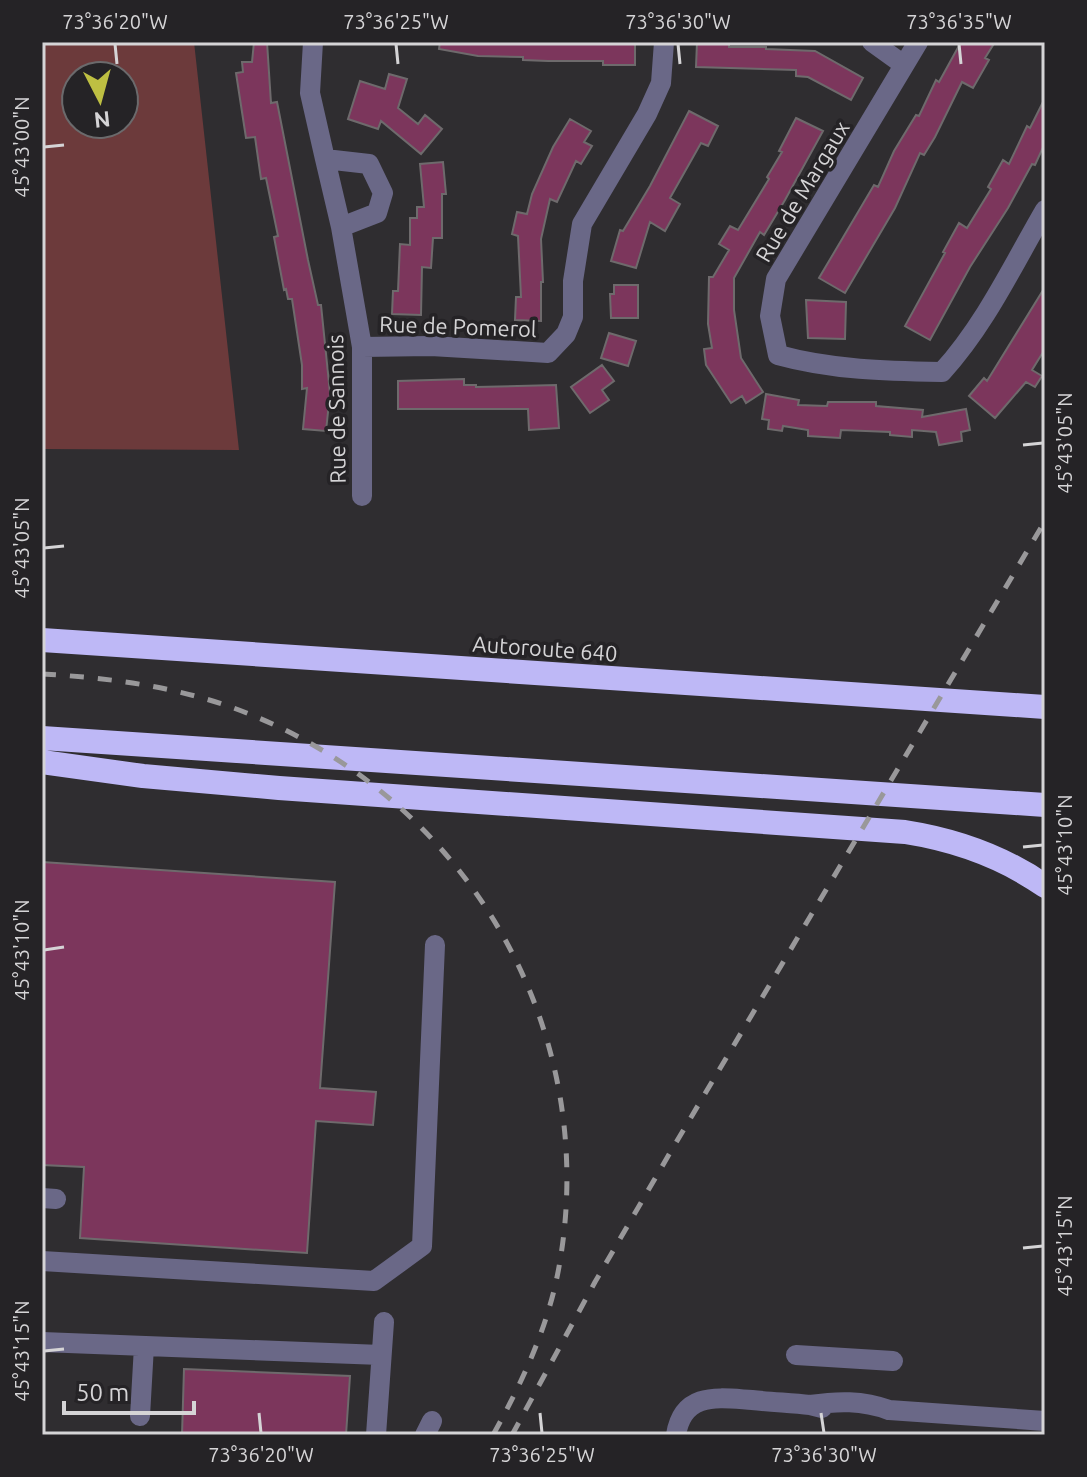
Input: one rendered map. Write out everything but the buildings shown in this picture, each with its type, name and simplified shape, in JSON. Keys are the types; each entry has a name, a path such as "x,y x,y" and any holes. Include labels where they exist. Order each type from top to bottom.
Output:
{"highway":[{"name":"Autoroute 640","path":"42,640 1045,707"},
{"path":"973,702 1045,700"},
{"path":"42,738 1045,805"},
{"path":"42,762 143,776 279,788 894,830 964,844 997,858 1045,886"}],"street":[{"name":"Rue de Sannois","path":"313,42 310,93 341,227 362,347 362,496"},
{"name":"Rue de Pomerol","path":"362,347 431,346 548,353 566,334 573,317 573,281 582,224 647,114 661,83 664,42"},
{"path":"872,42 904,65"},
{"name":"Rue de Margaux","path":"918,42 776,279 770,316 778,355 811,364 883,371 942,372 979,325 1045,210"},
{"path":"325,159 369,164 383,193 377,213 341,227"},
{"path":"42,1261 374,1281 422,1246 435,945"},
{"path":"376,1435 384,1322"},
{"path":"42,1342 381,1355"},
{"path":"140,1416 144,1346"},
{"path":"796,1355 893,1361"},
{"path":"676,1435 679,1422 686,1412 707,1399 810,1405 872,1415 889,1410 1045,1421"}],"shaded area":[{"path":"42,42 194,42 239,450 42,449"}],"railway":[{"path":"512,1435 671,1151 1045,521"},
{"path":"42,674 123,682 203,698 254,716 331,755 398,806 456,867 503,935 537,1011 559,1091 567,1175 560,1261 550,1307 525,1373 493,1435"}]}
